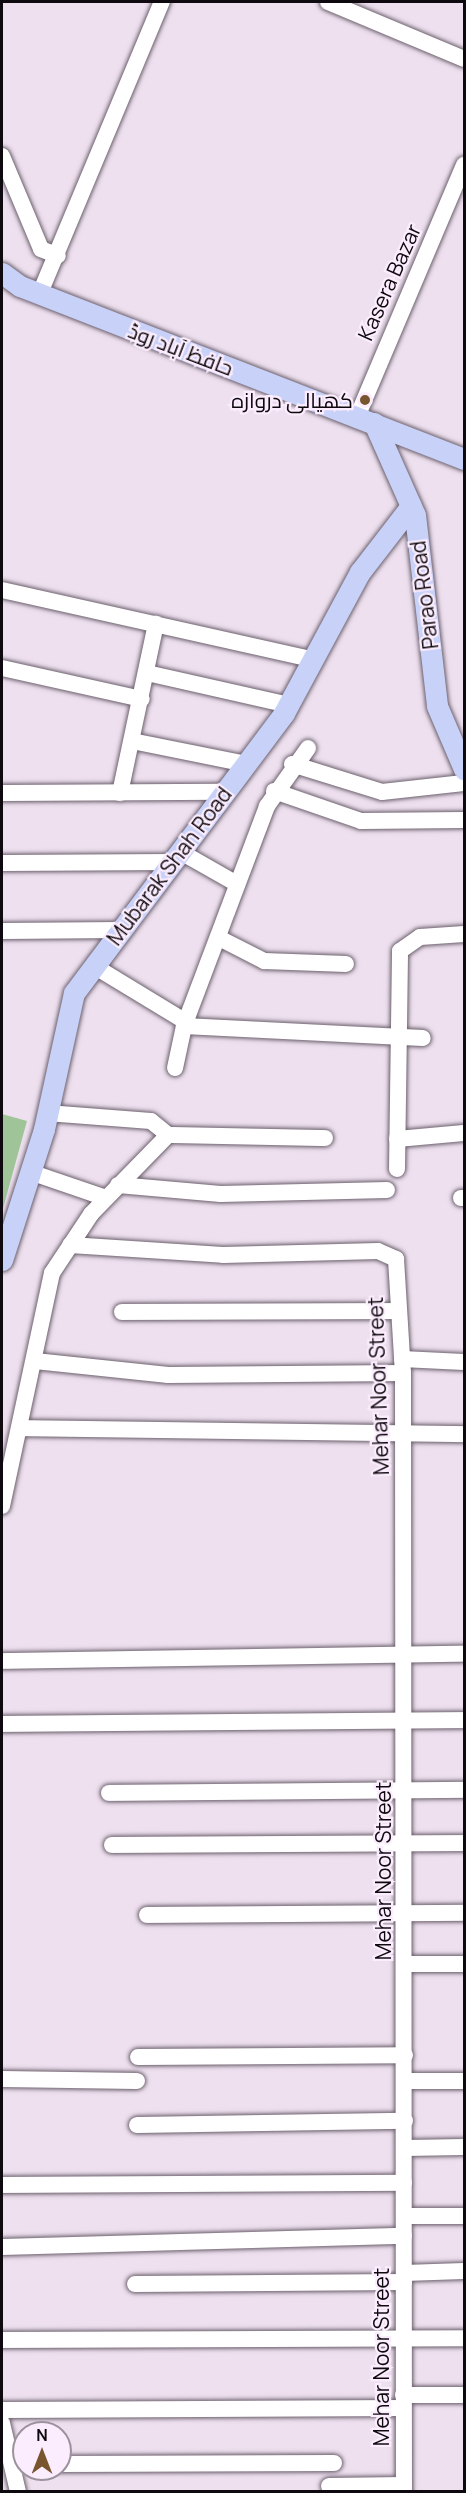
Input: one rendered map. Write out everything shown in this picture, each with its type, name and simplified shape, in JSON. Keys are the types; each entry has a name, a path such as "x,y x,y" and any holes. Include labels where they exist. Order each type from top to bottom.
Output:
{"main road":[{"name":"حافظ آباد روڈ","path":"2,273 40,293 465,459"},
{"name":"Parao Road","path":"365,420 411,506 437,706 465,769"},
{"name":"Mubarak Shah Road","path":"2,1260 47,1113 74,993 290,705 360,572 411,506"}],"street":[{"path":"40,293 58,256 162,2"},
{"path":"328,2 465,60"},
{"path":"2,156 41,249 58,256"},
{"name":"Kasera Bazar","path":"365,420 465,165"},
{"path":"2,590 315,660"},
{"path":"120,793 142,699 156,624"},
{"path":"2,668 142,699"},
{"path":"147,673 290,705"},
{"path":"132,741 246,764"},
{"path":"175,1068 185,1024 274,791 292,764 308,748"},
{"path":"292,764 382,792 465,783"},
{"path":"274,791 361,821 465,820"},
{"path":"2,793 224,792"},
{"path":"2,862 175,857 237,884"},
{"path":"2,931 120,930"},
{"path":"397,1168 396,1036 400,951 420,937 465,934"},
{"path":"219,938 264,961 346,964"},
{"path":"94,966 185,1024 423,1038"},
{"path":"47,1113 151,1121 168,1135 325,1138"},
{"path":"397,1139 465,1133"},
{"path":"2,1506 52,1273 70,1245 112,1191 168,1135"},
{"path":"30,1172 112,1191 221,1194 387,1190"},
{"name":"Mehar Noor Street","path":"70,1245 223,1255 390,1253 396,1259 403,1366 406,1792 404,2488"},
{"path":"122,1312 399,1311"},
{"path":"34,1361 168,1375 465,1362"},
{"path":"20,1428 465,1434"},
{"path":"2,1661 465,1654"},
{"path":"2,1724 465,1720"},
{"path":"109,1793 465,1790"},
{"path":"112,1845 465,1843"},
{"path":"147,1915 465,1912"},
{"path":"405,1964 465,1964"},
{"path":"138,2057 405,2055"},
{"path":"2,2079 137,2080"},
{"path":"405,2081 465,2081"},
{"path":"137,2126 405,2121"},
{"path":"405,2148 465,2147"},
{"path":"2,2185 404,2183"},
{"path":"404,2216 465,2216"},
{"path":"2,2247 404,2236"},
{"path":"135,2283 404,2278 465,2271"},
{"path":"2,2340 465,2338"},
{"path":"2,2410 403,2402 465,2395"},
{"path":"2,2423 12,2464"},
{"path":"72,2464 334,2463"},
{"path":"329,2486 404,2488"}],"green space":[{"path":"2,1114 27,1121 2,1212"}],"place":[{"name":"کھیالی دروازہ","path":"365,400"}]}
